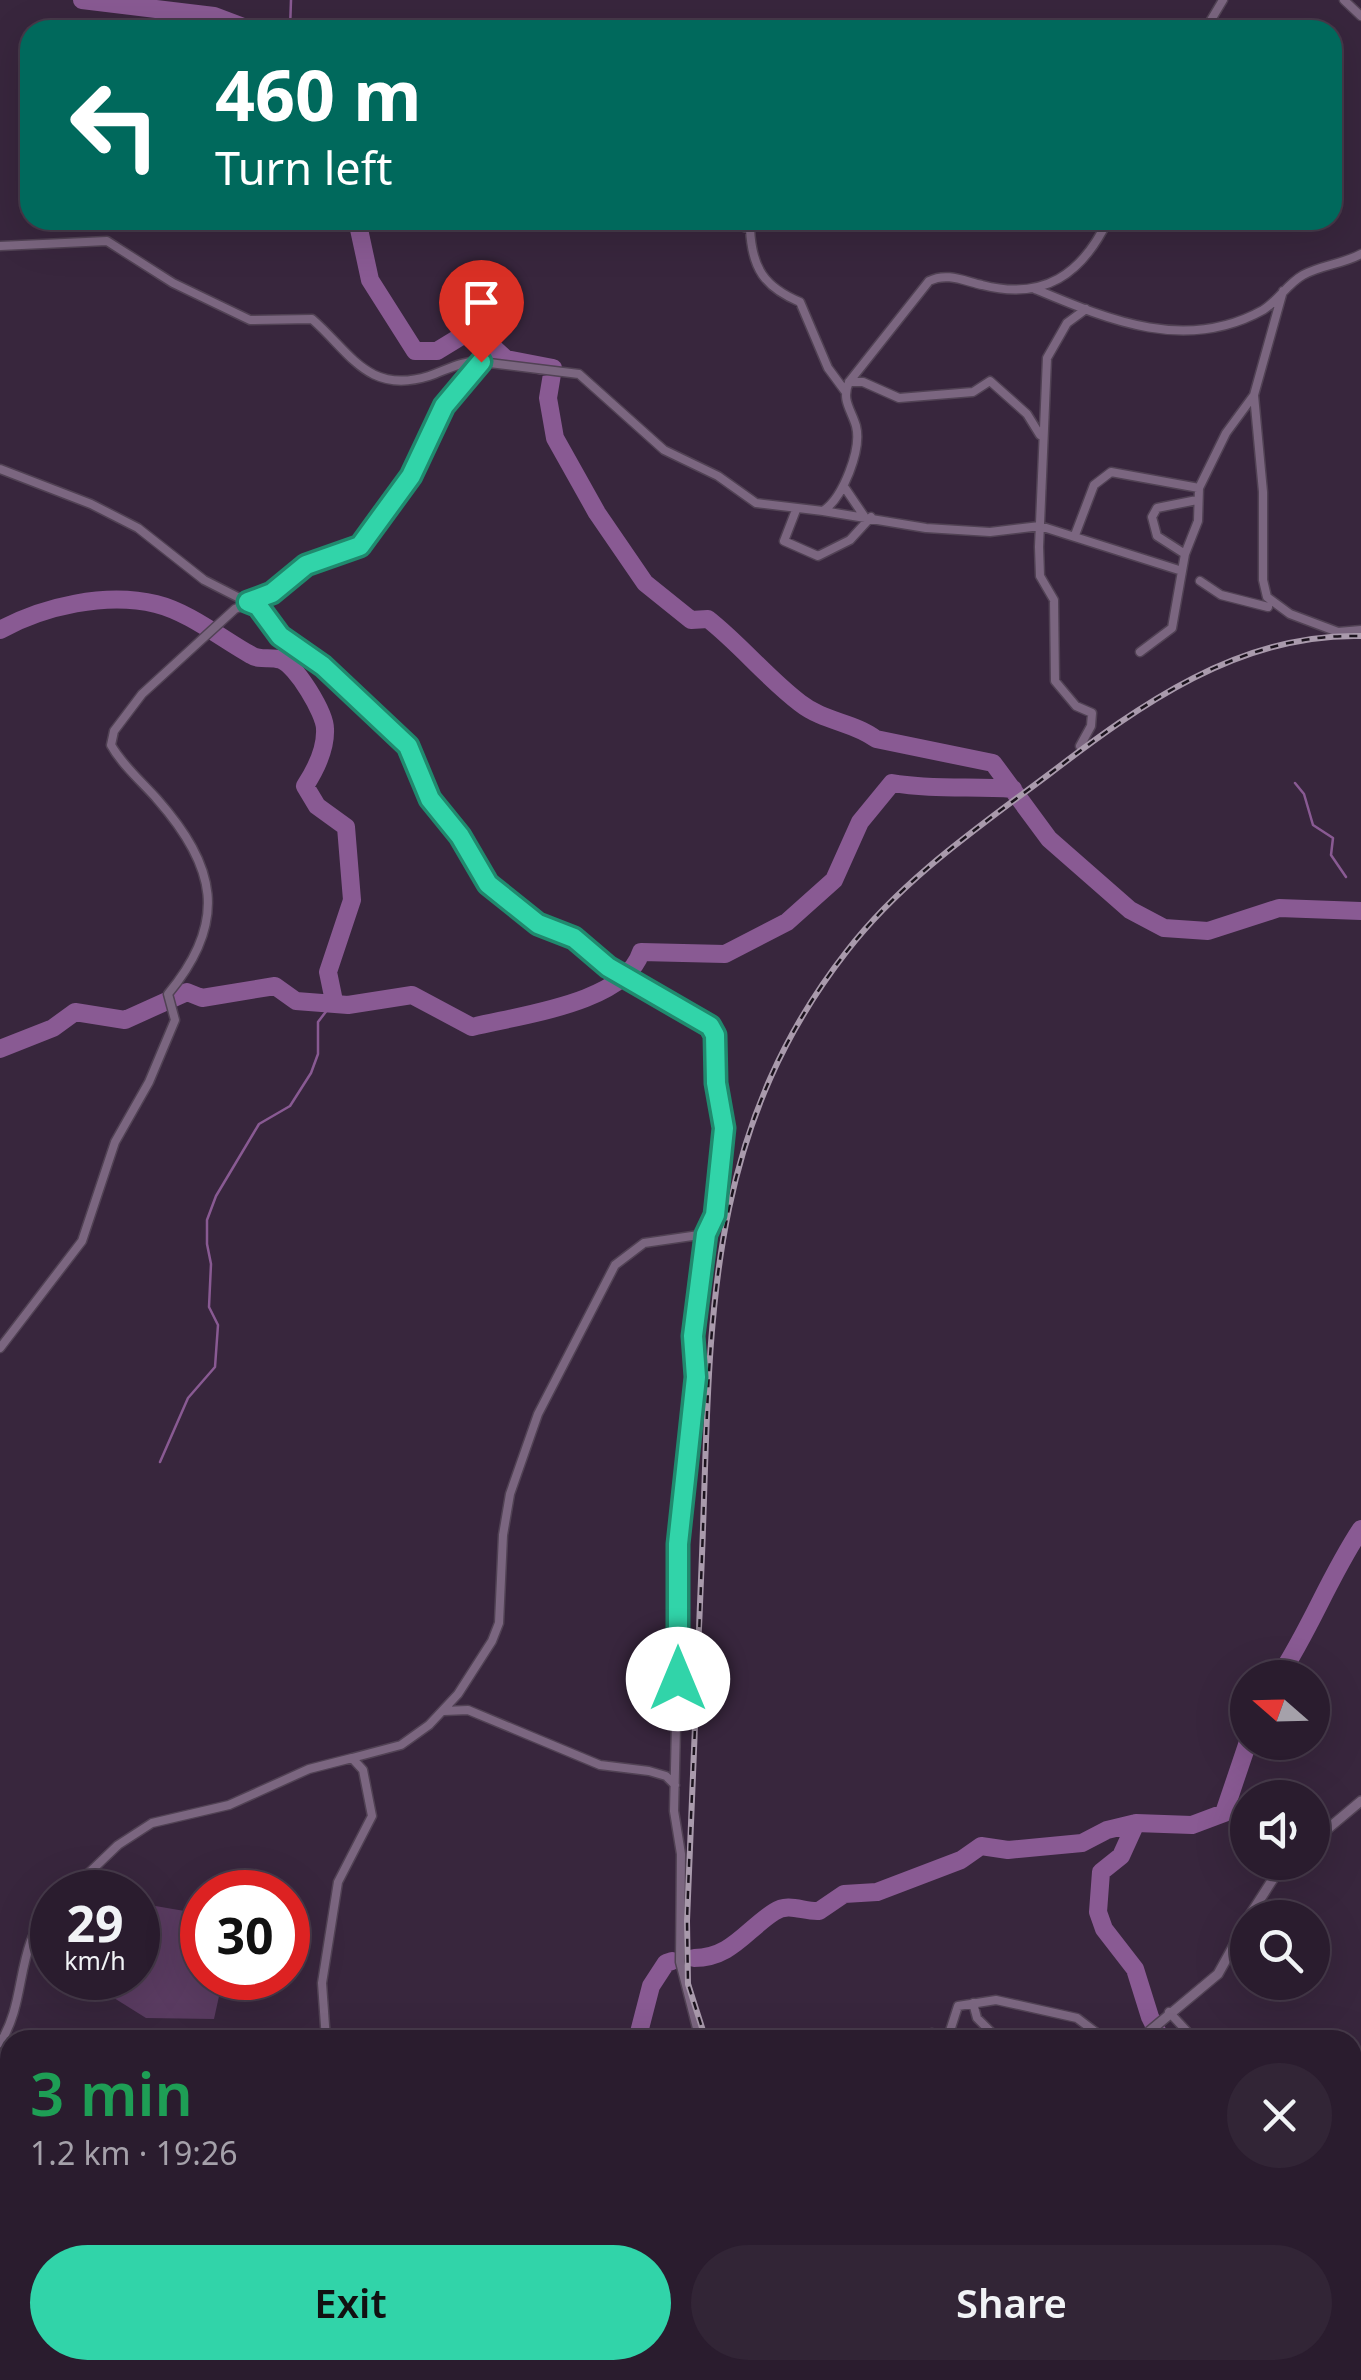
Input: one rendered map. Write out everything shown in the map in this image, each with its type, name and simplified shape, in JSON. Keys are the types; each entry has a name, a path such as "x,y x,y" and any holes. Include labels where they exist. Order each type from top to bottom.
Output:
{"street":[{"path":"1344,0 1361,16"},
{"path":"750,230 760,275 776,292 800,302 828,368 847,386 857,437 844,488 823,511"},
{"path":"847,386 908,305 935,278 956,278 1005,290 1035,288 1081,264 1103,230"},
{"path":"0,246 115,243 173,282 250,320 312,318 341,344 359,368 377,378 424,378 470,361 579,374 664,450 718,476 762,506 868,516 926,528 990,532 1040,526 1182,571"},
{"path":"1035,288 1086,309 1173,334 1244,318 1269,306 1306,273 1361,254"},
{"path":"1284,291 1254,396 1263,492 1261,563 1267,597 1304,621 1338,632 1361,630"},
{"path":"1080,746 1093,720 1088,709 1076,706 1056,681 1054,600 1040,576 1040,440 1050,349 1067,324 1086,309"},
{"path":"0,1348 82,1241 115,1142 149,1082 176,1020 168,994 203,932 209,902 203,863 193,844 114,751 112,738 142,694 190,646 248,602 272,593 306,565 360,546 411,476 444,406 481,362"},
{"path":"847,386 863,382 899,398 972,392 990,381 1027,414 1040,440"},
{"path":"1140,652 1172,628 1184,554 1198,521 1199,488 1226,432 1254,396"},
{"path":"0,469 91,504 138,528 204,580 258,606 280,636 323,666 408,746 430,799 460,836 488,884 538,924 574,938 608,967 710,1026 715,1035 716,1083 724,1128 715,1215 706,1234 693,1336 696,1377 678,1526 675,1785 681,1854 680,1962 697,2030"},
{"path":"1075,535 1094,484 1111,472 1199,488"},
{"path":"844,488 868,516"},
{"path":"1184,554 1157,536 1152,517 1161,506 1197,500"},
{"path":"796,510 784,541 818,556 850,540 868,516"},
{"path":"1200,581 1222,596 1268,607"},
{"path":"92,1870 118,1845 152,1823 229,1805 322,1764 401,1745 444,1711 475,1669 499,1623 503,1534 510,1494 538,1414 614,1265 644,1243 706,1234"},
{"path":"444,1711 468,1710 600,1765 649,1771 666,1776 675,1785"},
{"path":"325,2030 322,1983 338,1882 372,1816 362,1770 352,1758"},
{"path":"1330,1827 1361,1800"},
{"path":"5,2030 30,1940"},
{"path":"1150,2030 1218,1974 1230,1952"},
{"path":"953,2030 958,2006 1018,2003 1078,2018 1093,2030"},
{"path":"972,2004 988,2030"},
{"path":"1169,2012 1186,2030"}],"shaded area":[{"path":"160,1907 180,1910 180,2000 218,2000 214,2019 146,2018 117,2000 160,2000"}],"waterway":[{"path":"82,0 225,20"},
{"path":"290,20 291,0"},
{"path":"359,230 370,280 415,351 437,351 473,329 506,359 553,368 548,398 555,438 597,513 645,583 691,620 708,619 800,703 876,739 993,763 1049,839 1130,910 1164,928 1208,931 1279,908 1361,911"},
{"path":"0,630 56,608 96,601 137,601 181,613 254,657 281,660 294,671 315,701 325,729 320,759 305,786 317,806 346,827 352,900 328,972 334,1001"},
{"path":"0,1049 53,1028 75,1012 125,1020 187,992 202,998 275,986 296,1001 348,1005 412,995 472,1027 542,1011 615,984 641,952 725,954 787,922 834,880 860,822 892,783 1013,789"},
{"path":"1295,783 1304,794 1313,825 1333,838 1331,855 1346,877"},
{"path":"160,1462 188,1398 215,1367 218,1325 209,1307 207,1220 216,1196 259,1124 290,1106 311,1073 318,1054 318,1022 334,1001"},
{"path":"1289,1660 1361,1529"},
{"path":"694,1958 728,1948 780,1909 819,1911 844,1894 877,1892 961,1860 981,1846 1008,1850 1082,1843 1107,1830 1136,1823 1192,1825 1224,1813 1242,1760"},
{"path":"1136,1823 1121,1856 1101,1872 1098,1912 1104,1929 1135,1969 1156,2030"},
{"path":"640,2030 651,1986 666,1963 672,1961"}],"railway":[{"path":"703,2030 688,1984 687,1921 713,1315 739,1165 764,1093 799,1021 847,951 892,901 968,835 1119,723 1193,678 1274,647 1316,638 1361,636"}],"route":[{"path":"481,362 444,406 411,476 360,546 306,565 272,593 248,602 258,606 280,636 323,666 408,746 430,799 460,836 488,884 538,924 574,938 608,967 710,1026 715,1035 716,1083 724,1128 715,1215 706,1234 693,1336 696,1377 682,1472 678,1544 678,1679"}]}
